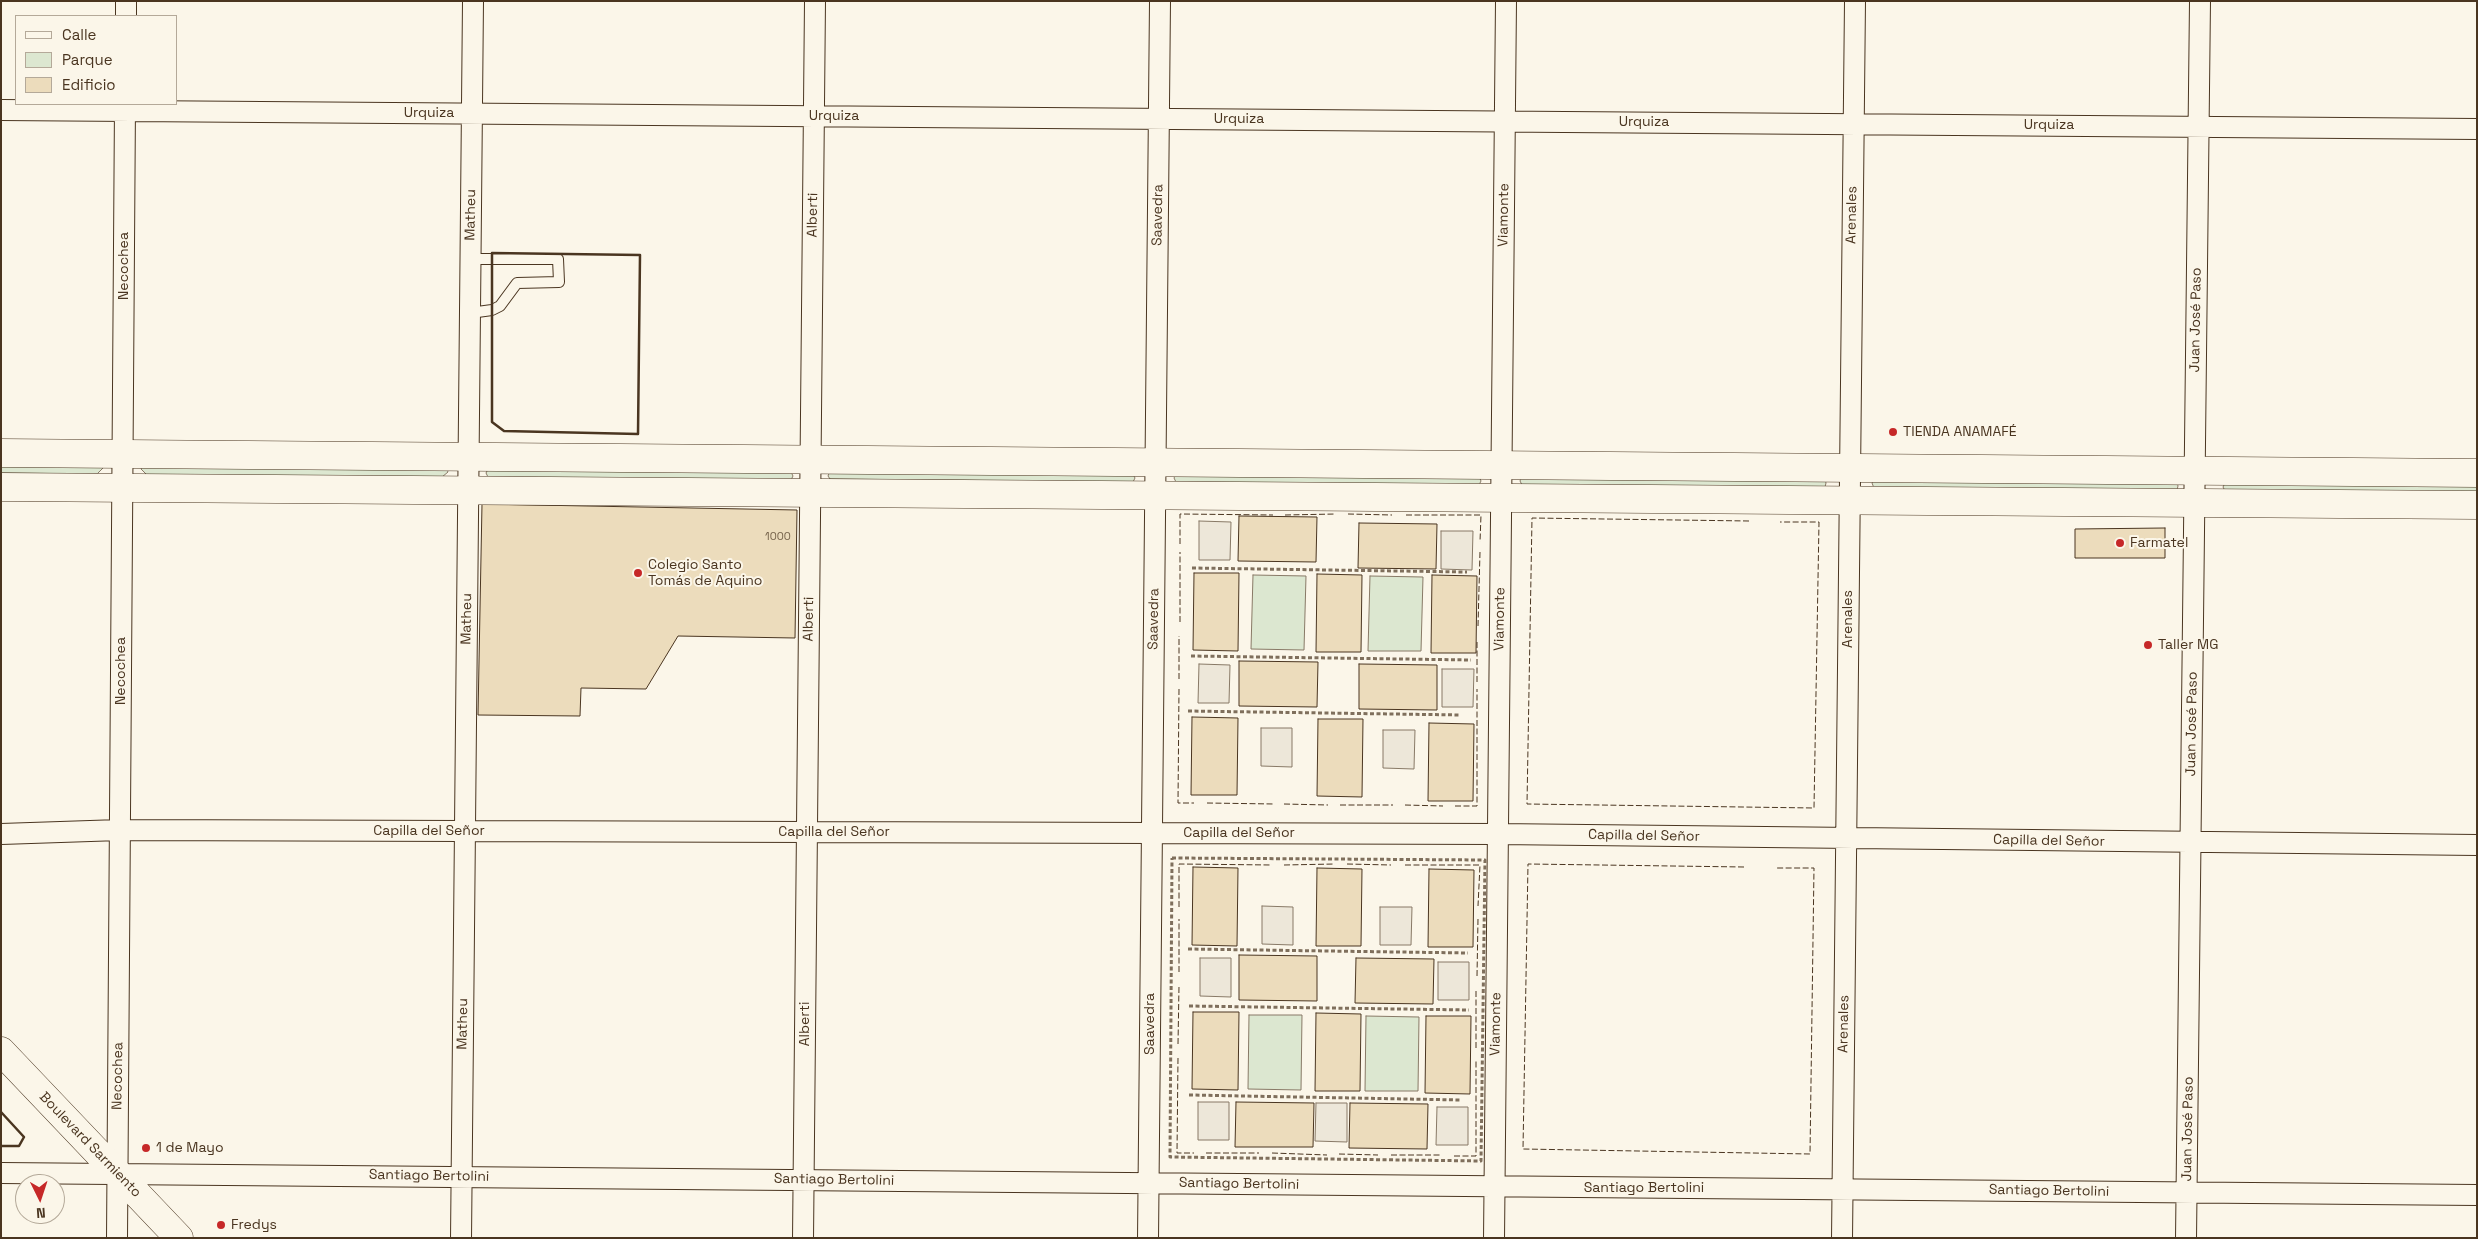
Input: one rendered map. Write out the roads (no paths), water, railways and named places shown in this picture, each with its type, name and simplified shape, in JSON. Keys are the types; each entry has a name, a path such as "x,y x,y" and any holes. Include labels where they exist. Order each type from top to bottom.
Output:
{"main road":[{"path":"1,453 2477,473"},
{"path":"1,487 2477,505"},
{"name":"Boulevard Sarmiento","path":"1,1051 179,1238"}],"street":[{"path":"126,1 126,15"},
{"name":"Matheu","path":"461,1238 474,1"},
{"name":"Alberti","path":"804,1238 815,1"},
{"name":"Saavedra","path":"1148,1238 1160,1"},
{"name":"Viamonte","path":"1494,1238 1506,1"},
{"name":"Arenales","path":"1842,1238 1855,1"},
{"name":"Juan José Paso","path":"2186,1238 2200,1"},
{"name":"Urquiza","path":"1,110 125,107 472,113 2477,129"},
{"name":"Necochea","path":"116,1238 125,107"},
{"name":"Capilla del Señor","path":"1,834 120,830 1498,834 1846,840 2477,846"},
{"name":"Santiago Bertolini","path":"1,1172 2477,1195"}],"lane":[{"path":"470,313 492,310 500,306 517,283 559,282 558,259 471,259"}],"place":[{"name":"TIENDA ANAMAFÉ","path":"1893,432"},
{"name":"Farmatel","path":"2120,543"},
{"name":"Colegio Santo Tomás de Aquino","path":"638,573"},
{"name":"Taller MG","path":"2148,645"},
{"name":"1 de Mayo","path":"146,1148"},
{"name":"Fredys","path":"221,1225"}]}
